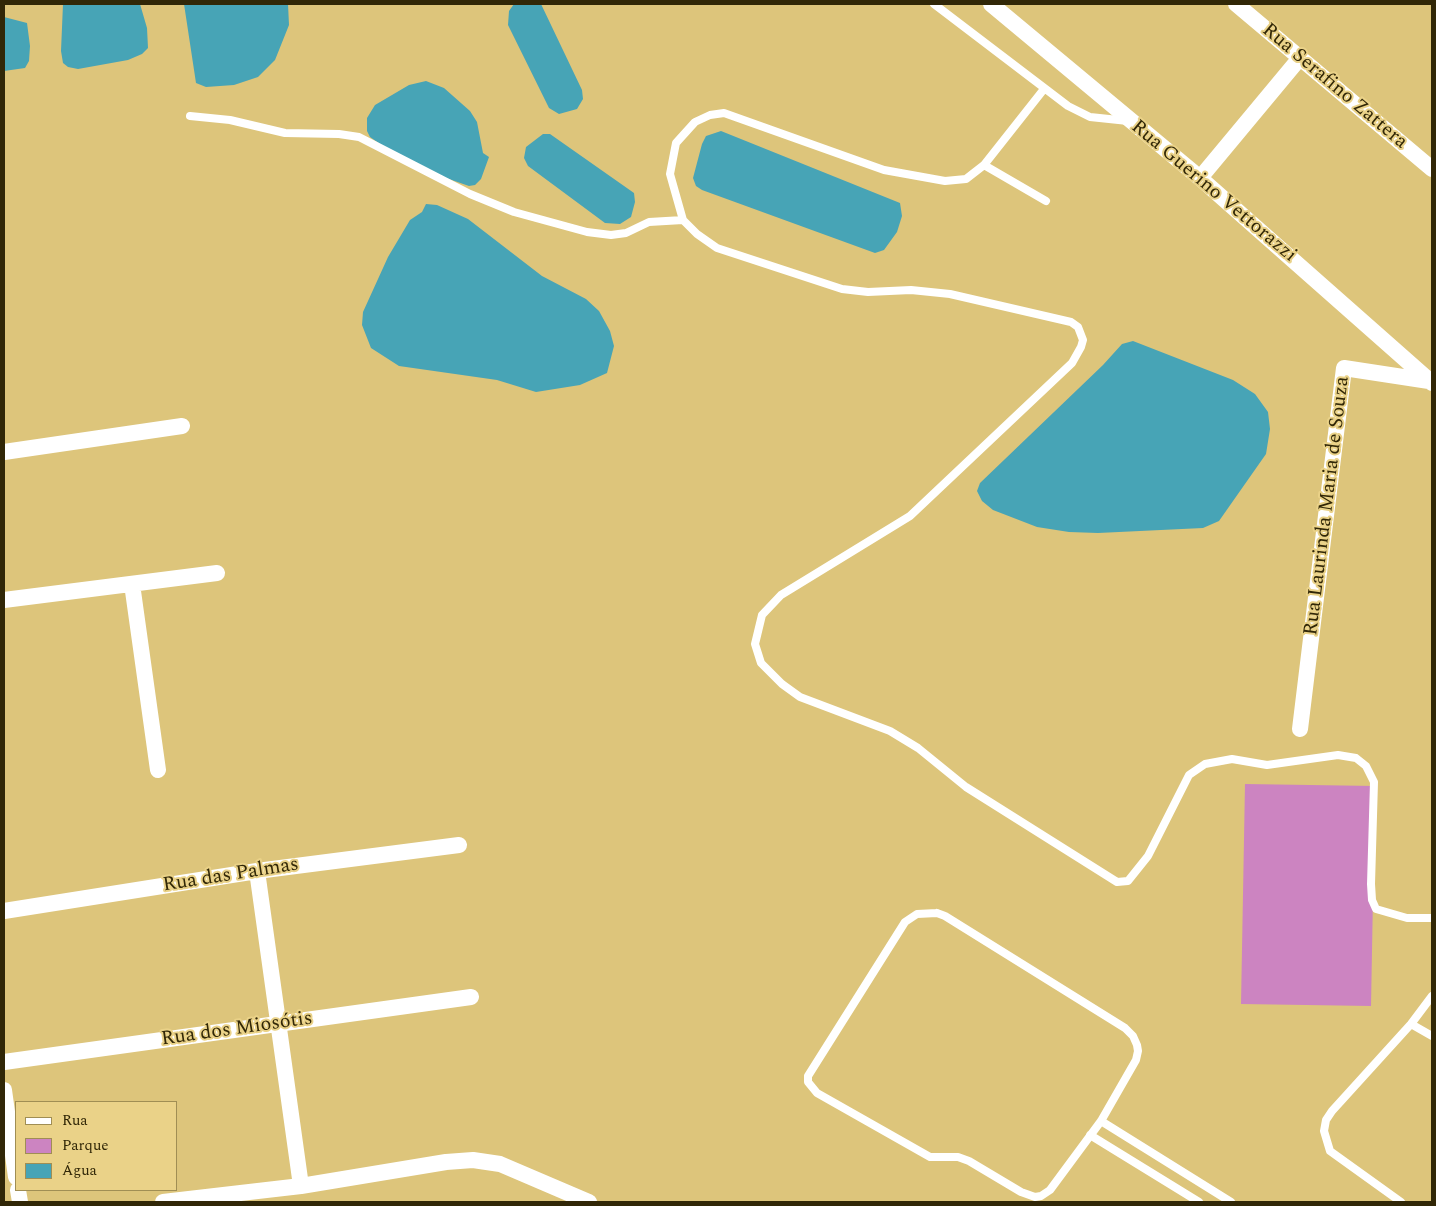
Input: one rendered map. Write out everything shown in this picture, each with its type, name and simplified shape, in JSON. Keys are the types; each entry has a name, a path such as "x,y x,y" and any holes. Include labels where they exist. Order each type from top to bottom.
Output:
{"street":[{"name":"Rua Guerino Vettorazzi","path":"991,4 1200,178 1431,382"},
{"name":"Rua Serafino Zattera","path":"1236,4 1432,169"},
{"path":"1200,178 1300,59"},
{"name":"Rua Laurinda Maria de Souza","path":"1300,729 1344,368 1431,382"},
{"path":"4,452 182,426"},
{"path":"4,600 217,573"},
{"path":"132,584 158,770"},
{"name":"Rua das Palmas","path":"4,911 257,871 459,845"},
{"path":"257,871 300,1186"},
{"name":"Rua dos Miosótis","path":"4,1062 471,997"},
{"path":"4,1090 15,1170"},
{"path":"163,1202 300,1186 446,1162 473,1160 500,1164 590,1202"}],"lane":[{"path":"934,4 1044,90 1068,106 1090,117 1130,121"},
{"path":"1044,90 984,165 966,179 945,181 917,178 884,170 724,113 710,115 695,122 676,143 670,174 683,220 697,234 717,248 842,289 868,292 911,290 950,294 1070,322 1078,327 1082,334 1081,347 1072,363 910,516 781,595 762,615 754,644 761,663 782,684 800,697 883,728 918,748 966,787 1118,882 1128,881 1148,856 1188,775 1205,764 1232,759 1267,765 1338,755 1356,758 1366,766 1374,782 1371,884 1372,900 1376,909 1408,918 1432,918"},
{"path":"190,116 230,120 285,133 339,134 359,137 496,205 514,212 587,232 611,235 626,233 649,222 683,220"},
{"path":"984,165 1046,201"},
{"path":"937,913 945,916 1117,1022 1133,1036 1138,1051 1136,1060 1101,1121 1090,1135 1050,1190 1041,1196 1035,1197 1021,1192 969,1161 958,1157 930,1157 817,1093 811,1088 808,1076 905,922 917,914 937,913"},
{"path":"1401,1202 1330,1151 1324,1130 1326,1120 1332,1111 1410,1024 1432,996"},
{"path":"1410,1024 1432,1036"},
{"path":"1101,1121 1231,1202"},
{"path":"1090,1135 1199,1202"}],"green space":[{"path":"1245,784 1375,786 1371,1006 1241,1004"}],"water":[{"path":"63,4 140,4 147,28 148,48 142,54 128,60 78,69 68,67 63,63 61,51"},
{"path":"184,4 288,4 289,25 275,60 258,77 234,85 206,87 196,83"},
{"path":"514,4 541,4 582,90 583,99 577,109 559,114 549,108 508,25 509,11"},
{"path":"4,17 27,23 30,46 29,61 25,68 4,71"},
{"path":"426,81 444,88 470,111 477,122 483,153 489,157 481,179 475,185 469,186 423,170 380,144 370,137 367,131 367,118 375,105 409,85"},
{"path":"721,131 900,203 902,216 897,232 884,250 875,253 702,190 696,186 693,178 702,144 706,136"},
{"path":"543,134 550,134 634,193 635,202 631,217 620,224 605,223 528,166 524,158 526,147"},
{"path":"426,204 437,205 468,219 542,276 586,299 599,311 610,331 614,346 607,373 580,385 536,392 497,380 399,366 371,348 362,325 363,312 388,257 410,220 422,212"},
{"path":"1133,341 1233,380 1255,394 1268,412 1270,429 1266,454 1219,521 1203,528 1098,533 1069,532 1037,527 993,510 982,501 977,491 980,483 1103,365 1122,344"}]}
